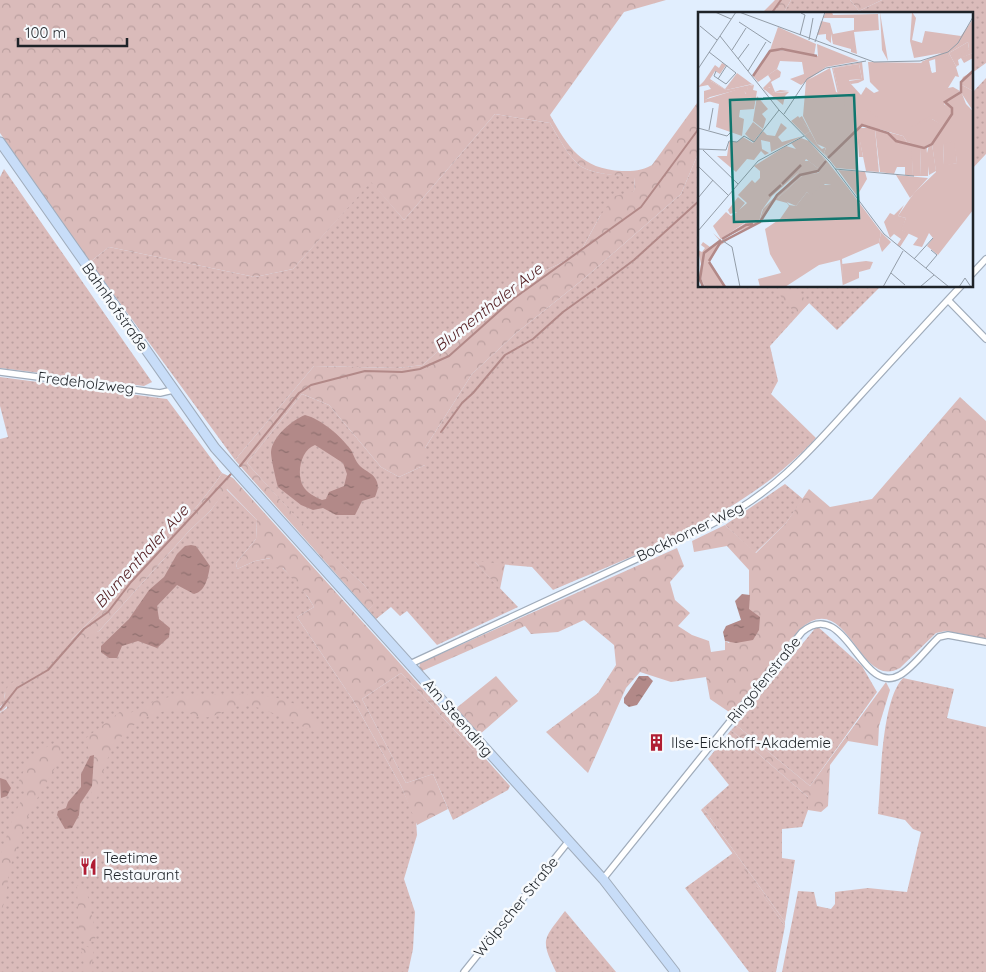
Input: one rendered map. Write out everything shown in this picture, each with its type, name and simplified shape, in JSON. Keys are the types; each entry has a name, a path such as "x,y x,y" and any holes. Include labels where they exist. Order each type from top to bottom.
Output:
{"street":[{"name":"Bahnhofstraße","path":"0,142 173,390 234,469"},
{"path":"974,272 986,259"},
{"name":"Bockhorner Weg","path":"410,664 710,525 764,493 799,463 959,288"},
{"path":"948,300 986,339"},
{"name":"Fredeholzweg","path":"0,372 160,393 173,390"},
{"name":"Am Steending","path":"234,469 602,879 675,972"},
{"name":"Ringofenstraße","path":"602,879 802,632 810,626 818,623 827,624 836,630 875,673 886,677 900,676 939,636 948,635 986,642"},
{"name":"Wölpscher Straße","path":"464,972 568,842"}],"green space":[{"path":"0,0 666,0 624,12 550,115 570,146 586,161 608,169 634,171 652,165 698,102 698,154 681,194 586,277 515,334 472,374 425,448 425,465 399,477 381,467 329,405 302,394 247,463 319,542 364,585 377,602 368,610 235,460 314,366 397,368 423,365 454,336 472,326 520,282 559,264 581,251 600,216 615,196 634,191 635,178 588,170 577,164 550,123 495,114 404,220 371,182 293,269 255,277 109,247 90,262 0,133"},
{"path":"775,0 791,0 784,12 763,12"},
{"path":"791,0 850,0 859,11 882,0 986,0 986,63 974,72 974,12 784,12"},
{"path":"850,0 882,0 859,11"},
{"path":"986,78 986,154 974,167 974,91"},
{"path":"495,114 550,123 564,147 577,164 594,172 635,177 634,191 600,216 581,251 559,264 520,282 472,326 454,336 423,365 397,368 314,366 235,460 90,262 109,247 255,277 293,269 371,181 404,220"},
{"path":"698,154 698,288 879,288 837,330 809,303 770,346 778,381 771,394 816,438 788,465 758,489 726,509 658,545 553,590 532,567 475,562 518,607 437,645 407,611 400,616 391,607 376,619 368,610 376,602 364,585 319,543 247,463 302,394 329,405 381,467 399,477 425,465 425,448 472,374 515,334 586,277 681,194"},
{"path":"4,169 152,382 144,386 0,368 0,177"},
{"path":"779,288 794,288 809,303 797,315 781,297"},
{"path":"0,377 167,399 222,473 181,525 71,640 99,631 189,531 211,510 226,489 257,520 256,539 236,563 237,569 255,561 271,558 289,574 305,593 314,607 297,617 353,700 401,786 416,820 417,835 404,879 415,912 413,949 408,972 0,972 0,713 7,708 5,692 4,703 0,707 0,439 8,437 0,406"},
{"path":"960,397 986,421 986,639 946,631 936,633 900,668 886,671 873,666 841,629 830,620 816,620 799,630 732,714 710,699 706,677 671,682 640,672 626,688 588,773 546,732 598,693 616,665 614,645 584,620 558,632 531,634 525,626 422,671 419,668 420,663 677,548 684,566 670,582 675,600 690,613 678,626 692,635 709,641 711,652 725,650 725,641 729,643 749,609 749,570 727,546 694,552 692,541 725,525 756,553 786,523 809,489 830,507 872,499"},
{"path":"222,473 233,478 476,748 473,750 401,673 362,699 406,783 433,774 448,809 417,825 401,786 353,700 297,617 314,607 308,597 283,568 272,567 270,558 255,561 237,569 236,563 256,539 257,520 227,489 211,510 189,531 99,631 75,644 71,640 181,525"},
{"path":"785,484 803,499 786,523 755,553 725,525"},
{"path":"474,561 505,564 500,589"},
{"path":"817,626 862,666 877,692 810,786 736,725"},
{"path":"401,673 473,750 476,748 510,786 508,790 453,820 433,774 406,783 362,699"},
{"path":"496,676 518,701 479,735 455,709"},
{"path":"903,678 954,689 947,718 986,727 986,972 782,972 798,891 814,892 817,906 831,909 835,904 835,892 868,888 907,892 921,832 913,829 905,820 878,814 886,722 890,704"},
{"path":"15,681 12,701 0,713 8,685"},
{"path":"886,682 890,690 879,726 878,746 848,741 830,765 828,806 821,812 808,810 808,797 731,730 736,725 810,786"},
{"path":"243,694 276,698 306,710 323,725 321,731 316,733 270,712 245,705 209,717 200,717 175,710 154,714 135,724 119,739 106,763 97,798 91,796 94,755 90,756 86,738 125,708 130,713 157,700 177,695"},
{"path":"731,730 808,797 808,810 802,827 782,829 782,858 795,860 785,922 703,808 729,785 708,759"},
{"path":"61,740 60,759 30,811 9,870 6,898 0,914 0,856 13,817 25,793 19,781 35,755"},
{"path":"703,808 785,922 785,926 701,810"},
{"path":"733,853 785,926 776,972 749,972 685,888"},
{"path":"77,885 87,889 95,929 95,942 79,939"},
{"path":"565,911 616,972 556,972 548,953 546,940 548,934"},
{"path":"81,946 94,948 91,971 93,972 85,972"}],"water":[{"path":"305,415 311,417 330,429 347,445 360,466 376,479 378,488 375,497 362,501 355,515 336,515 323,508 313,510 301,505 278,487 272,459 272,446 279,435","holes":["315,445 343,463 347,474 344,486 329,492 326,499 322,500 314,496 303,486 300,475 301,462 306,452"]},
{"path":"185,546 196,546 210,566 208,575 204,587 198,592 194,594 177,585 157,606 159,619 170,628 169,637 157,648 138,641 122,646 117,658 109,658 101,652 101,646 129,619 149,590 164,577 177,554"},
{"path":"742,594 750,595 749,609 760,617 759,630 753,640 736,643 725,641 723,632 726,626 741,620 735,601"},
{"path":"639,676 648,676 653,681 637,705 629,707 624,703 624,698"},
{"path":"94,755 92,786 80,804 79,815 72,828 65,829 57,815 58,811 66,808 68,802 81,787 81,774 90,756"},
{"path":"0,778 6,780 11,788 7,796 1,798"}],"waterway":[{"name":"Blumenthaler Aue","path":"772,12 781,0"},
{"name":"Blumenthaler Aue","path":"240,466 299,393 311,385 365,371 402,372 420,369 449,356 513,299 641,207 698,130"},
{"path":"598,287 634,260 698,202"},
{"path":"441,432 462,403 473,393 505,355 533,339 563,312 595,289"},
{"name":"Blumenthaler Aue","path":"0,710 17,688 48,670 84,629 108,612 131,582 231,474"}],"place":[{"name":"Ilse-Eickhoff-Akademie","path":"657,743"},
{"name":"Teetime Restaurant","path":"89,867"}]}
